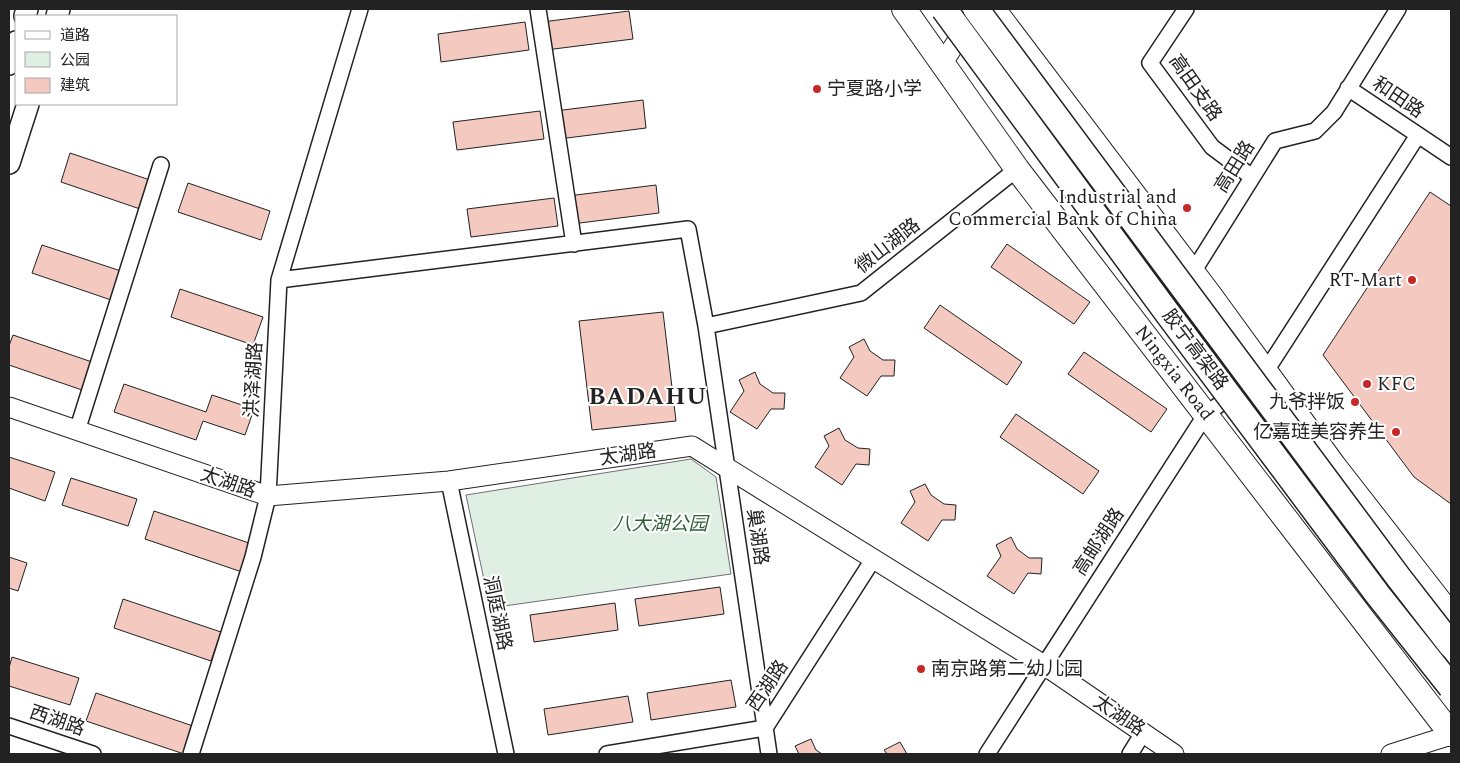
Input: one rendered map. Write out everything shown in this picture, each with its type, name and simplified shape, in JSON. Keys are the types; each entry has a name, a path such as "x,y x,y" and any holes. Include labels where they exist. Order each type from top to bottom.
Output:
{"highway":[{"name":"胶宁高架路","path":"944,9 1162,306 1366,579 1451,687"},
{"name":"胶宁高架路","path":"977,9 1451,645"}],"main road":[{"name":"Ningxia Road","path":"904,9 1017,169 1451,734"},
{"path":"993,9 1193,272 1334,466 1451,616"},
{"path":"9,64 15,45"},
{"path":"9,163 28,105"}],"street":[{"name":"洪泽湖路","path":"191,754 253,557 268,496 279,280 360,9"},
{"path":"279,280 574,244 538,9"},
{"path":"942,64 977,9"},
{"name":"高田支路","path":"1186,9 1150,63 1212,147 1252,177"},
{"name":"高田路","path":"1193,272 1274,141 1314,131 1334,112 1398,9"},
{"name":"和田路","path":"1348,88 1451,157"},
{"path":"1266,371 1418,135"},
{"path":"77,431 161,165"},
{"name":"微山湖路","path":"706,326 861,292 1017,169"},
{"name":"巢湖路","path":"574,244 688,229 706,326 769,754"},
{"name":"高邮湖路","path":"987,754 1206,414 1266,371"},
{"name":"太湖路","path":"9,407 268,496 449,481 692,446 1044,666 1174,754"},
{"name":"洞庭湖路","path":"449,481 506,754"},
{"name":"西湖路","path":"607,754 765,728 874,558"},
{"name":"西湖路","path":"9,726 93,754"},
{"path":"1130,754 1144,733"},
{"path":"1391,754 1451,734"}],"green space":[{"name":"八大湖公园","path":"691,459 716,477 731,574 490,608 466,495"}],"building":[{"path":"629,11 633,39 546,50 542,22"},
{"path":"525,22 529,50 441,62 438,34"},
{"path":"643,100 646,128 559,139 555,111"},
{"path":"540,111 544,139 457,150 453,122"},
{"path":"70,153 153,181 143,210 61,182"},
{"path":"188,183 270,211 261,240 178,212"},
{"path":"656,185 659,213 572,224 568,196"},
{"name":"RT-Mart","path":"1430,192 1451,206 1451,504 1414,477 1323,355"},
{"path":"554,198 558,226 471,237 467,209"},
{"path":"1007,244 1090,302 1074,324 991,267"},
{"path":"42,245 124,272 114,301 32,273"},
{"path":"180,289 263,317 253,345 171,317"},
{"path":"940,305 1022,362 1007,385 924,328"},
{"path":"663,312 676,421 592,430 579,321"},
{"path":"13,335 95,363 85,391 9,365 9,346"},
{"path":"864,339 870,351 883,360 895,360 894,376 881,376 867,396 840,378 854,357 849,347"},
{"path":"1084,352 1167,409 1151,432 1068,374"},
{"path":"755,372 760,384 773,393 785,393 784,409 771,409 757,429 730,412 744,391 739,380"},
{"path":"124,384 206,412 212,395 254,409 245,435 203,421 196,440 114,412"},
{"path":"1016,414 1099,471 1083,494 1000,437"},
{"path":"839,428 845,440 858,448 870,449 869,465 856,464 842,485 815,467 829,446 824,436"},
{"path":"9,457 55,472 45,501 9,488"},
{"path":"71,478 137,499 128,526 62,505"},
{"path":"925,484 931,495 944,504 956,505 955,520 942,520 928,541 901,523 915,502 910,491"},
{"path":"154,511 252,544 242,572 145,539"},
{"path":"1011,537 1017,549 1029,558 1042,558 1041,574 1028,573 1014,594 987,576 1001,556 996,545"},
{"path":"9,557 27,563 18,591 9,588"},
{"path":"720,587 724,614 639,626 635,599"},
{"path":"123,599 221,632 211,661 114,628"},
{"path":"615,603 618,630 534,642 530,615"},
{"path":"12,657 79,678 70,705 9,686 9,668"},
{"path":"731,680 736,707 651,720 647,693"},
{"path":"96,693 193,726 184,754 86,721"},
{"path":"628,696 633,722 548,735 544,709"},
{"path":"811,739 816,750 822,754 799,754 795,746"},
{"path":"900,742 907,754 887,754 884,750"}],"place":[{"name":"宁夏路小学","path":"817,89"},
{"name":"Industrial and Commercial Bank of China","path":"1187,208"},
{"name":"RT-Mart","path":"1412,280"},
{"name":"KFC","path":"1367,384"},
{"name":"九爷拌饭","path":"1355,402"},
{"name":"亿嘉琏美容养生","path":"1396,432"},
{"name":"南京路第二幼儿园","path":"921,669"}],"district":[{"name":"BADAHU","path":"648,397"}]}
